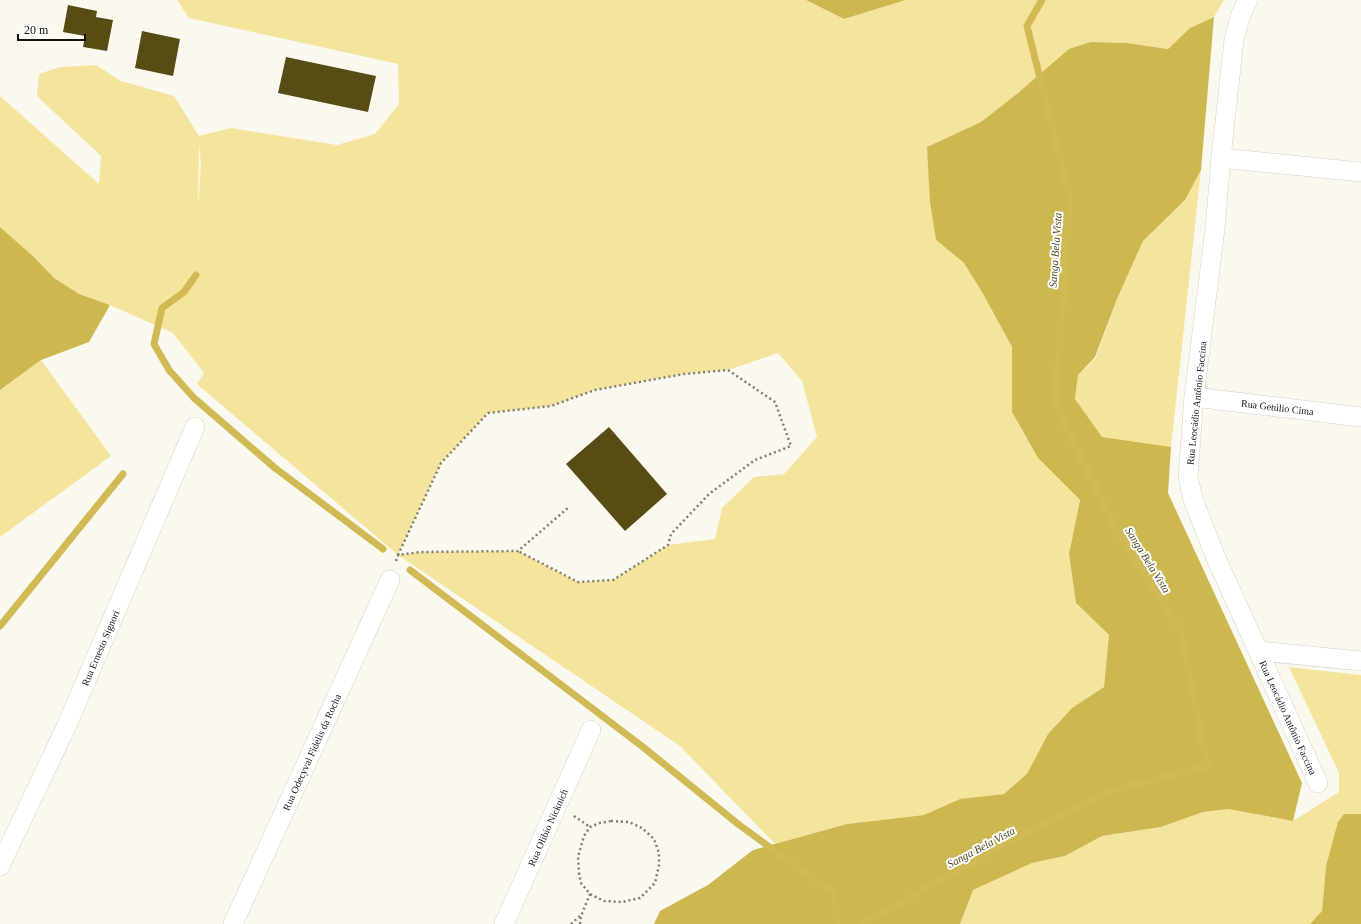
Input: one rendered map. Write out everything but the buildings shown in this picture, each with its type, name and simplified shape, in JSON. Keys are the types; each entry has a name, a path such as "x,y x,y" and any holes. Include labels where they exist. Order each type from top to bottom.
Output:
{"street":[{"name":"Rua Leocádio Antônio Faccina","path":"1248,0 1241,14 1234,40 1215,229 1194,397 1188,477 1193,499 1216,558 1318,783"},
{"path":"1221,158 1361,172"},
{"name":"Rua Getúlio Cima","path":"1194,397 1361,417"},
{"name":"Rua Ernesto Signori","path":"0,866 66,726 195,427"},
{"name":"Rua Odecyval Fidelis da Rocha","path":"233,924 390,580"},
{"path":"1259,651 1361,661"},
{"name":"Rua Olibio Nicknich","path":"504,924 591,730"}],"path":[{"path":"390,580 398,555 441,463 488,413 551,406 595,390 669,376 728,370 775,402 791,446 755,460 708,494 671,534 668,545 613,580 578,582 518,551 420,552 398,555"},
{"path":"518,551 569,507"},
{"path":"570,814 590,827"},
{"path":"611,821 629,822 642,828 654,839 659,853 659,865 655,883 640,898 622,902 604,901 590,894 581,883 578,858 584,836 590,827 611,821"},
{"path":"580,924 581,916 590,894"},
{"path":"571,924 581,916"}],"shaded area":[{"path":"177,0 806,0 844,19 906,0 1224,0 1214,17 1190,28 1168,49 1127,43 1091,42 1018,93 981,122 927,147 936,240 964,263 982,292 1012,347 1012,412 1038,458 1080,500 1069,554 1076,603 1109,635 1104,687 1072,708 1048,734 1027,775 1004,794 960,799 924,815 847,824 775,844 680,746 398,555 197,384 204,373 173,333 110,305 79,294 54,278 34,257 0,227 0,96 99,184 101,156 37,96 39,74 60,67 96,65 121,81 174,96 199,136 231,128 337,145 375,134 399,104 398,64 189,18","holes":["199,143 201,165 198,208 198,207","778,353 802,381 817,437 784,474 754,477 722,508 715,539 668,545 613,580 578,582 518,551 420,552 398,555 441,463 488,413 551,406 595,390 684,374 728,370"]},
{"path":"806,0 906,0 844,19"},
{"path":"1214,17 1201,170 1185,200 1143,241 1117,299 1095,357 1078,375 1075,399 1102,437 1171,447 1168,493 1302,783 1293,821 1228,809 1203,812 1161,827 1102,836 1065,856 1032,863 973,890 960,924 654,924 660,911 708,885 753,850 847,824 924,815 960,799 1004,794 1027,774 1048,734 1072,708 1104,687 1109,635 1076,603 1069,554 1080,500 1038,458 1012,412 1012,347 982,292 964,263 936,240 930,202 927,147 981,122 1018,93 1069,49 1091,42 1127,43 1168,49 1190,28"},
{"path":"1201,170 1171,447 1101,437 1075,400 1078,375 1096,357 1117,299 1143,241 1185,200"},
{"path":"0,227 34,257 54,278 79,294 110,305 89,342 41,360 0,390"},
{"path":"41,360 111,456 0,537 0,390"},
{"path":"1289,667 1361,675 1361,814 1344,814 1326,866 1322,911 1310,924 960,924 973,890 1032,863 1065,856 1102,836 1161,827 1203,812 1228,809 1293,821 1339,792 1339,773"},
{"path":"1344,814 1361,814 1361,924 1310,924 1322,911 1326,866 1338,822"}],"waterway":[{"name":"Sanga Bela Vista","path":"862,924 1006,844 1107,792 1207,766 1181,632 1117,531 1055,405 1070,199 1027,26 1042,0"},
{"path":"196,275 184,292 162,308 154,344 169,370 194,398 275,468 383,549"},
{"path":"0,626 123,474"},
{"path":"410,570 643,747 738,824 834,894 837,924"}]}
